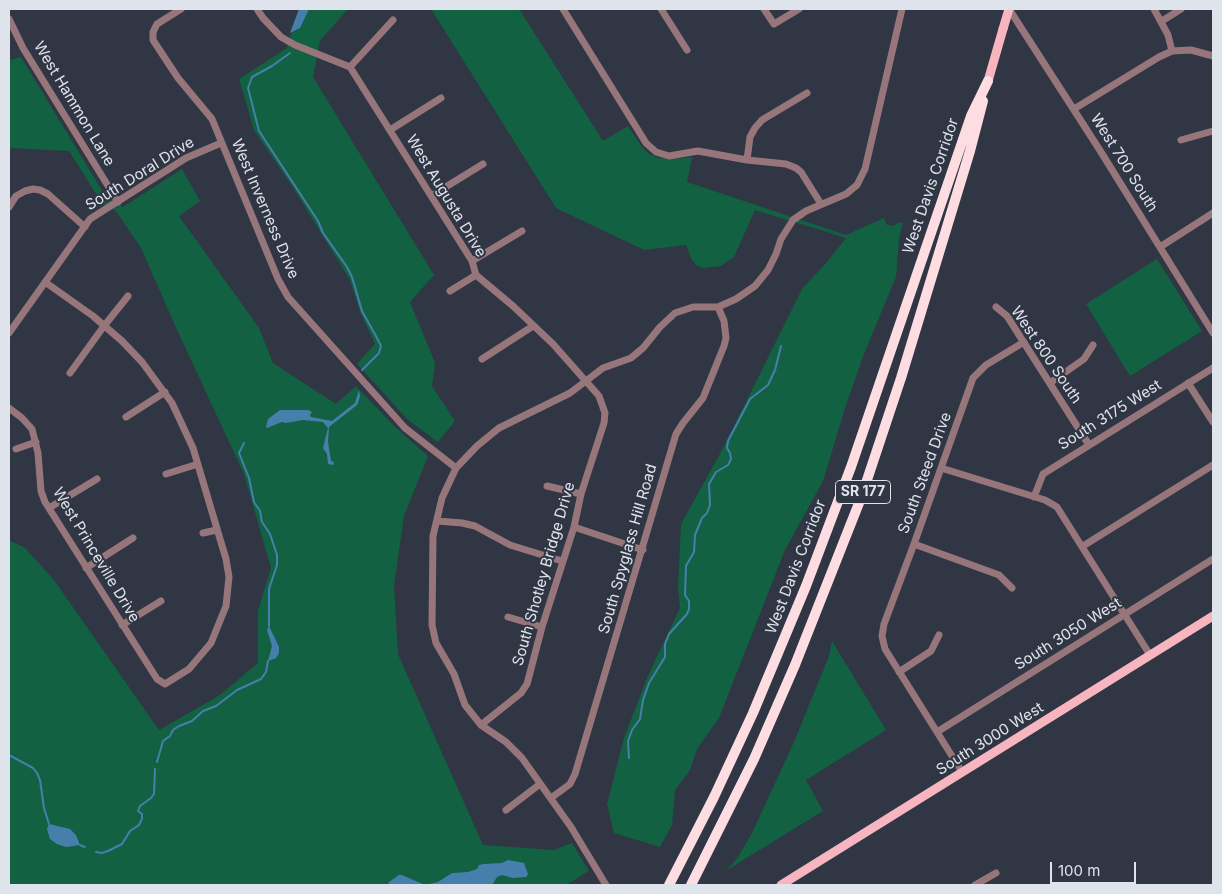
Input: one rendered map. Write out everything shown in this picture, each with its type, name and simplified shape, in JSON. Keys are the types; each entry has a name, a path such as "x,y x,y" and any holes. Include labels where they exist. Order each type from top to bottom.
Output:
{"highway":[{"name":"West Davis Corridor","path":"670,885 722,780 778,654 836,506 971,116 988,81"},
{"name":"West Davis Corridor","path":"691,885 742,784 795,665 861,498 902,378 973,142 988,81"}],"main road":[{"name":"West Davis Corridor","path":"988,81 1009,9"},
{"name":"South 3000 West","path":"782,885 1213,616"}],"street":[{"name":"West Inverness Drive","path":"181,9 157,24 153,32 153,40 178,78 212,119 278,280 288,297 405,428 456,468"},
{"path":"257,9 281,37 295,46 350,67 393,20"},
{"path":"563,9 646,143 656,152 669,156 698,151 747,160 786,164 801,172 821,204"},
{"path":"661,9 687,50"},
{"path":"764,9 774,24 799,9"},
{"path":"606,885 551,798 522,758 506,742 481,725 465,705 454,674 436,642 432,625 433,536 442,498 456,468 477,446 499,428 570,393 603,368 631,358 643,348 660,327 675,313 693,307 718,307 736,299 755,286 768,270 781,240 793,220 802,213 846,194 858,185 865,169 902,9"},
{"name":"West 700 South","path":"1009,9 1074,109 1213,333"},
{"path":"1154,9 1168,35 1172,51"},
{"path":"1162,21 1181,9"},
{"name":"West Hammon Lane","path":"9,18 23,48 118,202"},
{"path":"1074,109 1172,51 1191,50 1213,56"},
{"name":"West Augusta Drive","path":"350,67 472,261 476,275 553,344 599,396 605,413"},
{"path":"747,160 750,137 762,120 807,93"},
{"path":"390,130 441,98"},
{"path":"1181,140 1213,131"},
{"name":"South Doral Drive","path":"9,333 90,219 186,158 221,143"},
{"path":"431,196 483,164"},
{"path":"9,207 16,196 25,191 40,190 48,194 85,227"},
{"path":"1160,247 1213,213"},
{"path":"472,261 522,231"},
{"path":"450,291 476,275"},
{"path":"46,282 122,341 142,362 165,392 184,426 218,530 203,533"},
{"path":"70,373 128,296"},
{"name":"South Spyglass Hill Road","path":"551,798 570,784 575,774 676,434 702,398 724,346 726,338 724,321 718,307"},
{"name":"West 800 South","path":"996,307 1007,316 1088,444"},
{"path":"482,359 534,326"},
{"name":"South Steed Drive","path":"899,672 885,649 882,636 884,624 973,378 986,365 1024,342"},
{"path":"1050,382 1084,359 1093,345"},
{"name":"South 3175 West","path":"1034,496 1043,474 1088,444 1213,368"},
{"path":"1188,383 1213,422"},
{"path":"126,416 165,392"},
{"name":"West Princeville Drive","path":"9,408 32,429 36,442 41,491 49,508 157,679 165,684 189,668 211,643 226,606 228,577 218,530"},
{"name":"South Shotley Bridge Drive","path":"481,725 521,694 527,684 542,627 574,527 581,494 604,423 605,413"},
{"path":"16,449 36,442"},
{"path":"166,474 198,464"},
{"path":"1083,546 1213,465"},
{"path":"942,468 1034,496 1057,507 1150,655"},
{"path":"49,508 97,479"},
{"path":"547,486 581,494"},
{"path":"437,521 475,526 510,545 562,561"},
{"path":"574,527 643,550"},
{"path":"86,568 133,538"},
{"path":"914,544 999,575 1012,588"},
{"name":"South 3050 West","path":"937,732 1213,559"},
{"path":"122,625 161,601"},
{"path":"508,617 542,627"},
{"path":"939,636 931,650 899,672 962,772"},
{"path":"506,810 540,784"},
{"path":"976,885 996,872"}],"green space":[{"path":"299,9 348,9 320,41 313,77 434,275 410,302 435,363 432,386 455,421 438,442 408,420 357,364 375,344 360,312 350,280 294,189 254,130 239,79 287,48"},
{"path":"431,9 519,9 603,141 628,126 649,154 659,158 672,159 692,157 687,182 846,235 884,218 887,225 893,226 899,222 903,223 899,238 896,277 864,354 823,481 785,550 719,718 697,749 690,770 675,790 672,825 660,847 614,833 607,804 624,738 647,678 680,608 678,588 681,524 722,450 802,289 846,238 755,210 734,257 721,266 703,268 697,266 692,260 686,245 644,250 556,208"},
{"path":"21,57 106,197 123,207 182,169 200,201 179,216 259,328 273,363 336,404 356,386 393,425 428,456 404,516 394,586 398,654 483,845 554,850 572,843 589,871 566,885 9,885 9,540 25,548 54,580 159,730 220,695 258,663 258,611 271,568 244,474 141,248 116,211 103,205 69,151 11,148 9,150 9,60"},
{"path":"1157,259 1202,331 1130,376 1086,304"},
{"path":"832,641 886,730 806,780 823,811 727,870 738,857 752,833 794,742 829,656"}],"water":[{"path":"299,9 309,9 300,28 290,33"},
{"path":"359,390 360,397 357,405 329,427 328,442 331,461 334,462 333,465 328,464 327,454 323,448 328,428 323,422 303,420 282,422 266,427 268,419 280,410 308,410 312,412 311,417 332,421 355,403"},
{"path":"269,626 279,647 279,653 276,658 268,661 272,646 267,630"},
{"path":"49,824 70,829 76,835 80,845 66,847 57,844 50,839 47,829"},
{"path":"508,860 524,863 528,874 526,877 513,878 502,875 497,877 492,885 425,885 438,882 452,873 468,872 477,869 479,865 502,863"},
{"path":"402,875 425,885 388,885 389,882"}],"waterway":[{"path":"290,53 252,77 248,88 259,131 318,221 323,233 347,267 352,277 362,311 381,346 379,353 362,370"},
{"path":"629,758 628,741 632,730 640,719 643,700 649,683 665,657 665,644 669,634 687,614 689,609 689,601 685,595 686,566 694,552 695,535 710,505 709,484 716,472 728,465 731,459 727,448 728,441 750,399 768,385 775,370 781,346"},
{"path":"244,443 239,453 249,478 254,502 260,511 262,522 270,534 277,555 277,565 269,589 269,626"},
{"path":"157,762 163,741 170,736 173,730 192,721 203,711 216,706 237,690 261,679 266,672 268,661"},
{"path":"9,755 33,768 37,773 49,824"},
{"path":"96,852 102,853 122,844 130,831 139,825 142,819 142,814 138,811 140,806 154,794 155,769"},
{"path":"80,845 85,847"}]}
